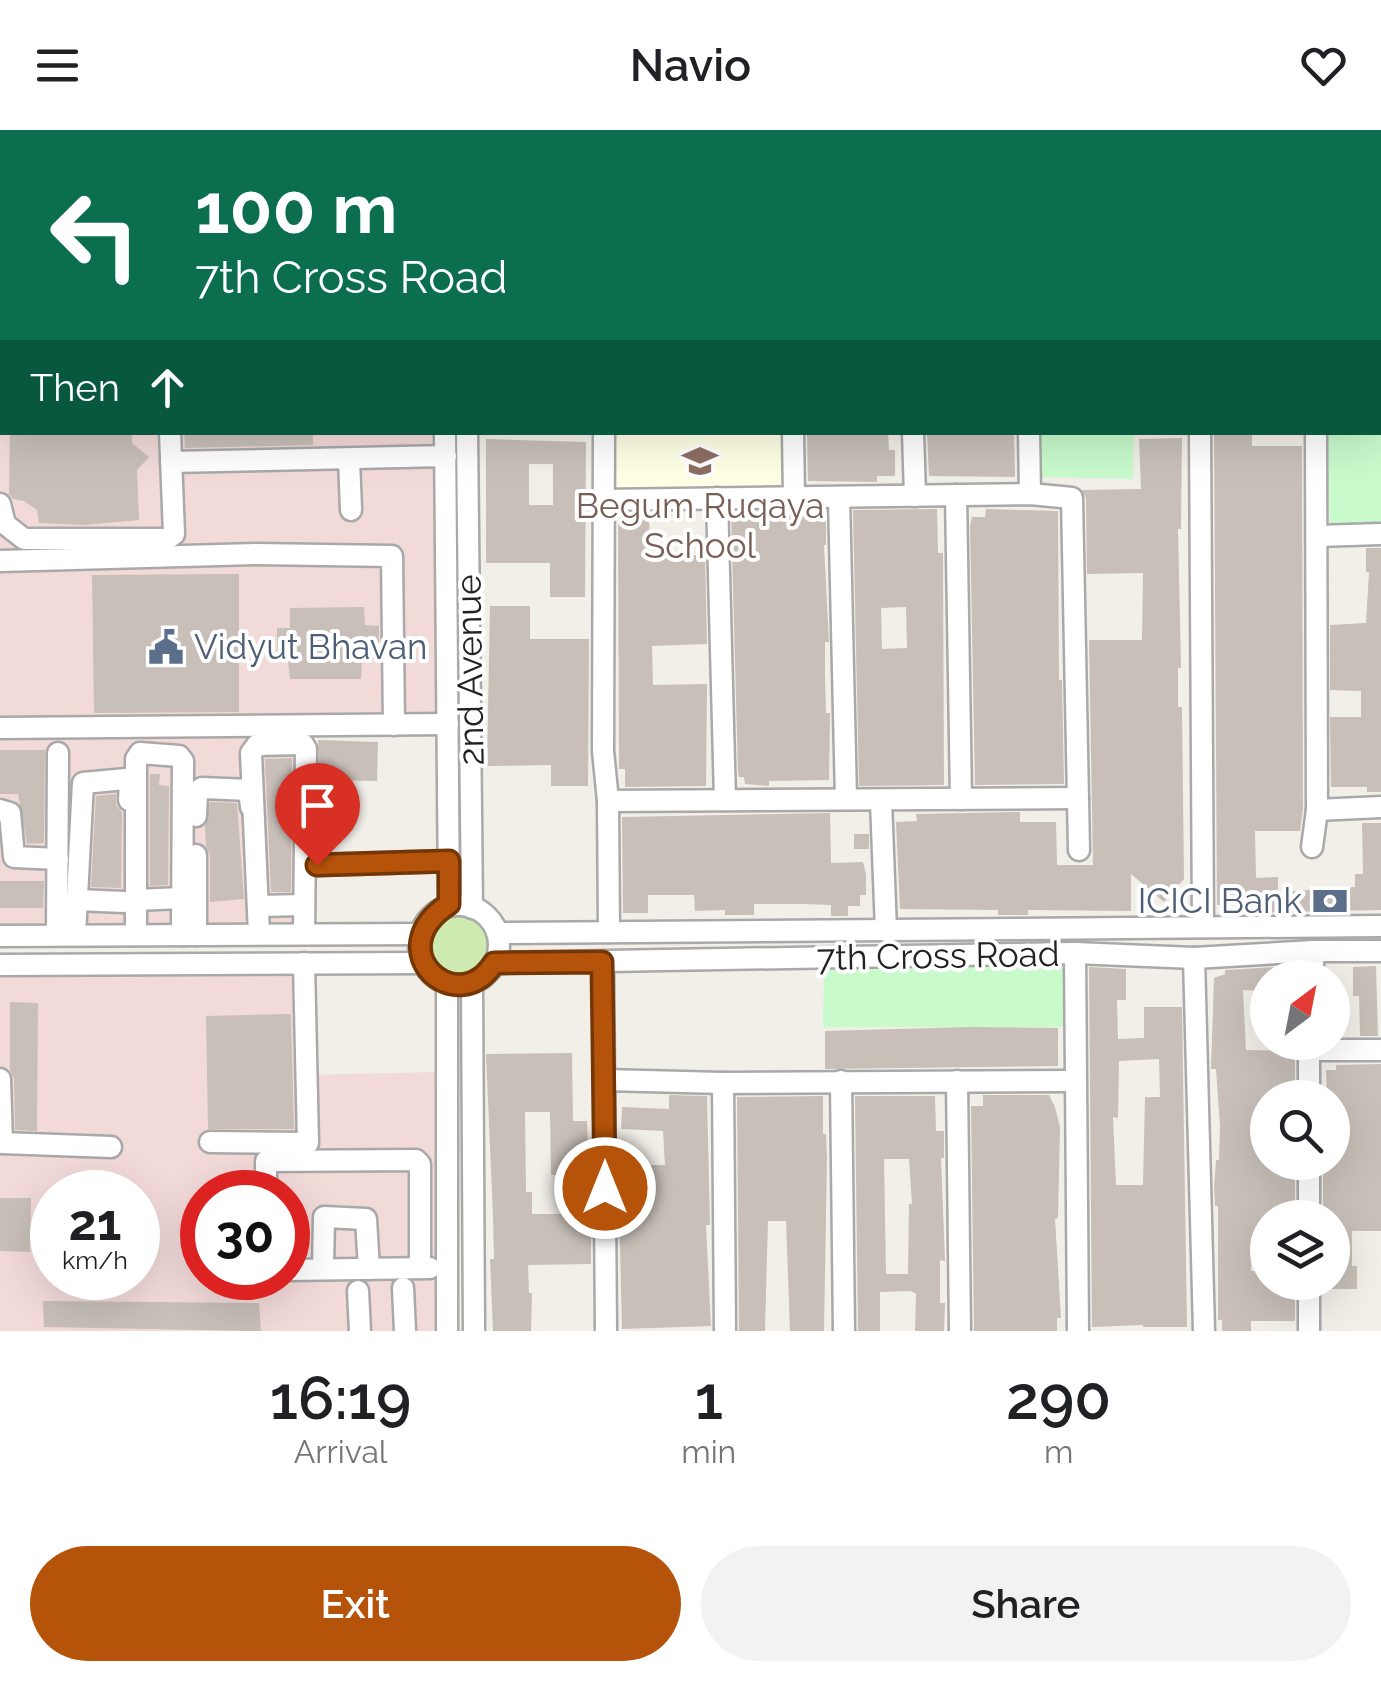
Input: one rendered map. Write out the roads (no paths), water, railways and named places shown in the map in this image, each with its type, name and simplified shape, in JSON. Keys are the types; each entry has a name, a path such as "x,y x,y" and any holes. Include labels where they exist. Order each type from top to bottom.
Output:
{"street":[{"path":"2,518 24,539 167,539 174,534 170,435"},
{"name":"2nd Avenue","path":"446,435 449,904"},
{"name":"2nd Avenue","path":"467,435 472,908"},
{"path":"604,435 603,752 608,800 609,932"},
{"path":"793,435 794,498"},
{"path":"913,435 915,496"},
{"path":"1030,435 1030,494"},
{"path":"1200,435 1203,927"},
{"path":"1312,847 1317,810 1316,435"},
{"path":"171,462 446,456"},
{"path":"349,459 351,510"},
{"path":"604,500 1030,494 1072,498 1079,850"},
{"path":"956,495 961,798"},
{"path":"839,497 846,799"},
{"path":"717,498 725,800"},
{"path":"1317,536 1381,534"},
{"path":"0,561 256,554 392,556 394,725"},
{"path":"0,728 448,724"},
{"path":"254,934 258,906 251,753 256,745 288,744 303,744 306,751 304,934"},
{"path":"58,753 58,859 66,935"},
{"path":"129,935 136,759 140,753 179,756 183,762 182,898 189,935"},
{"path":"66,935 77,900 84,783 126,779 130,783 130,901"},
{"path":"189,935 196,795 202,788 249,790 251,795 254,934"},
{"path":"608,800 881,802 1078,798"},
{"path":"881,802 886,931"},
{"path":"1317,810 1381,807"},
{"path":"0,810 10,814 14,857 58,859"},
{"path":"317,865 449,861"},
{"path":"77,900 182,898"},
{"path":"449,904 484,914 498,933 494,963 472,983 447,984 435,977 420,954 421,934 434,914 449,904"},
{"path":"258,906 304,905"},
{"name":"7th Cross Road","path":"498,933 1381,926"},
{"path":"1146,956 1147,928"},
{"path":"0,936 421,934"},
{"path":"1313,960 1314,951"},
{"name":"7th Cross Road","path":"494,963 1074,953 1194,958 1381,951"},
{"path":"1074,953 1078,1331"},
{"path":"1194,958 1204,1331"},
{"path":"602,962 606,1331"},
{"path":"210,1142 308,1142 304,963"},
{"path":"0,964 424,963"},
{"path":"472,983 474,1331"},
{"path":"447,984 447,1331"},
{"path":"1350,1048 1381,1050"},
{"path":"0,1079 2,1143 110,1146"},
{"path":"604,1080 1074,1081"},
{"path":"840,1081 844,1331"},
{"path":"957,1081 960,1331"},
{"path":"724,1083 725,1331"},
{"path":"266,1170 266,1161 416,1160 420,1164 420,1268"},
{"path":"322,1270 324,1217 366,1219 370,1269"},
{"path":"310,1270 446,1268"},
{"path":"403,1288 405,1331"},
{"path":"358,1292 360,1331"},
{"path":"1309,1300 1309,1331"}],"place":[{"name":"Begum Ruqaya School","path":"700,461"},
{"name":"Vidyut Bhavan","path":"166,647"},
{"name":"ICICI Bank","path":"1330,901"}]}
